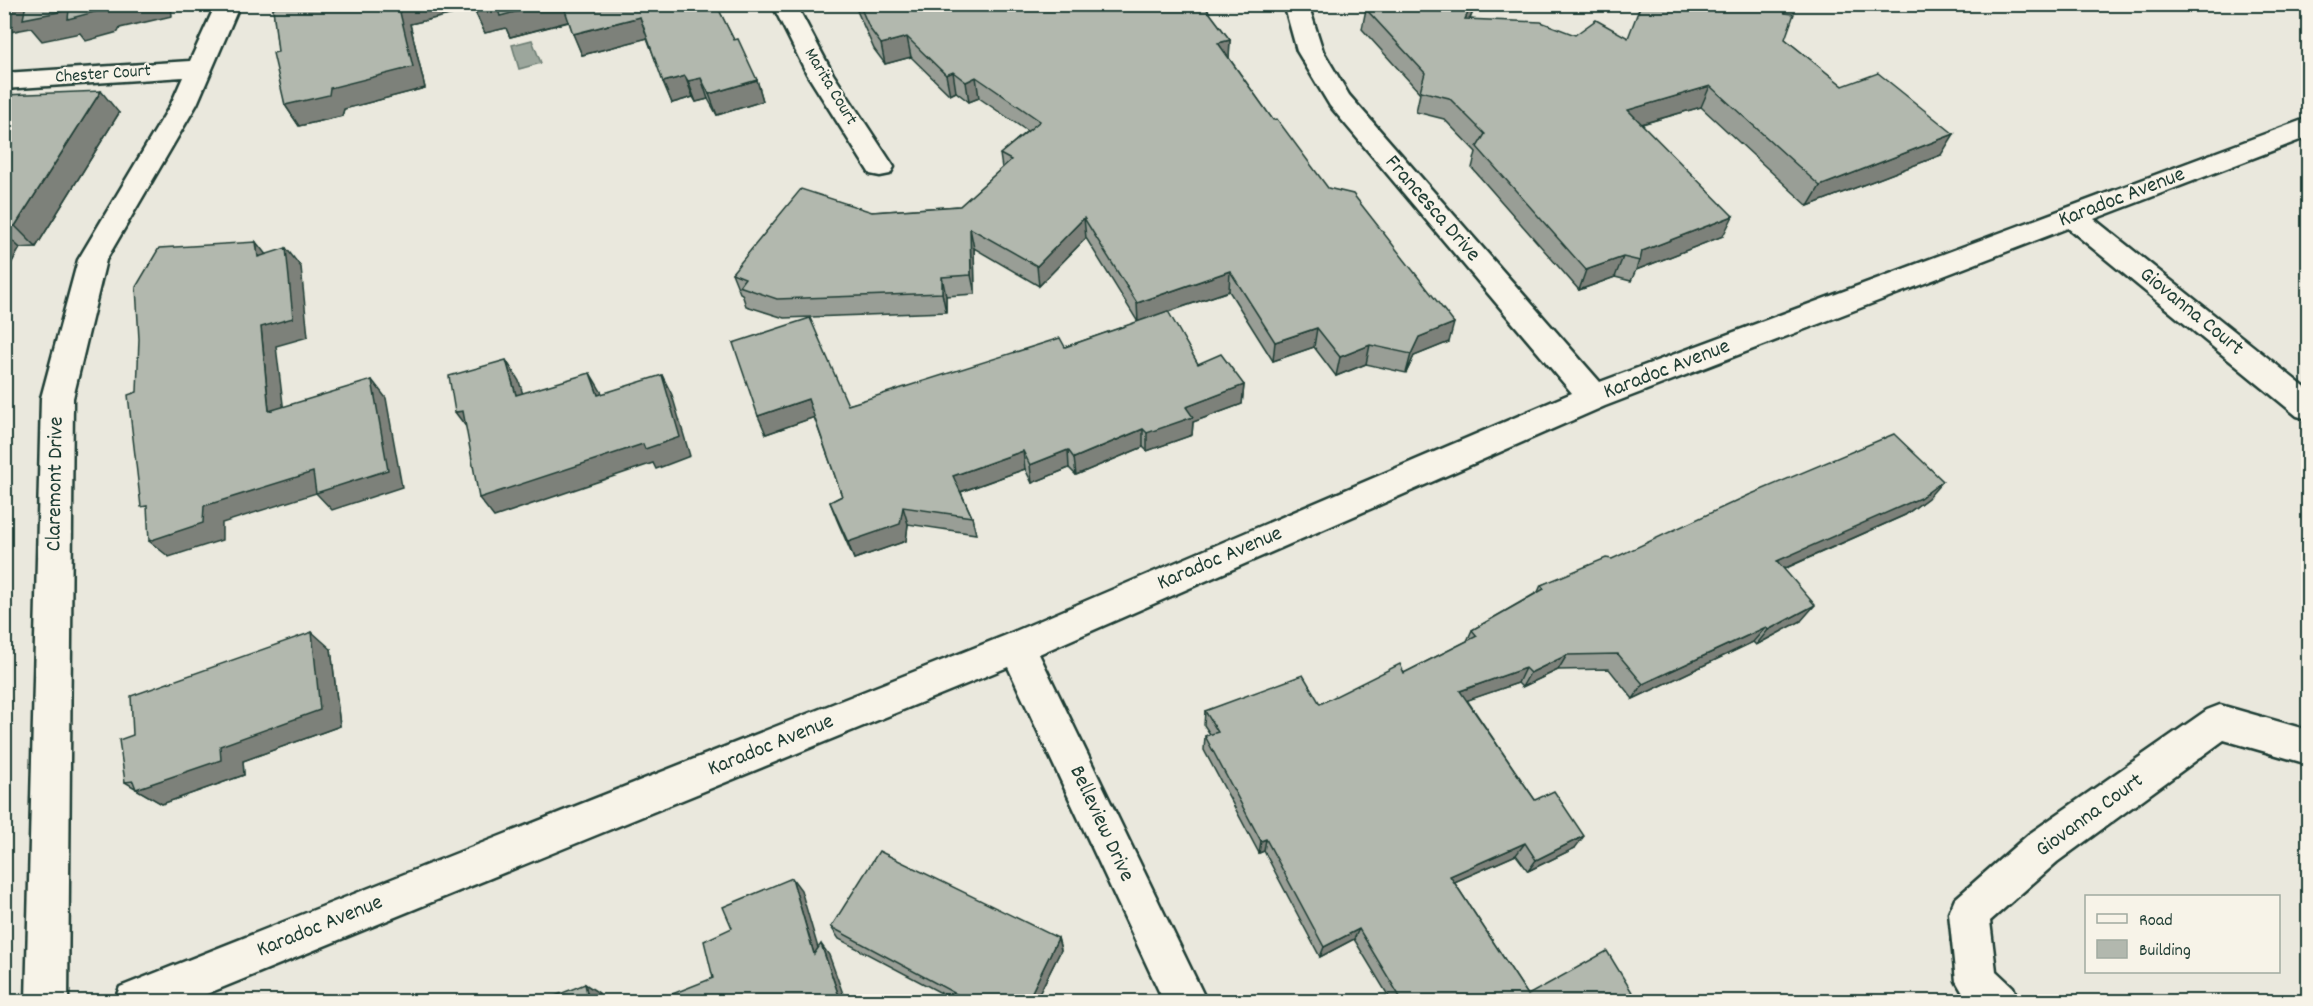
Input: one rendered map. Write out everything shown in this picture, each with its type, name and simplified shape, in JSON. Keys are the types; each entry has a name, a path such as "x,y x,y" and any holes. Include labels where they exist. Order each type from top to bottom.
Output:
{"street":[{"name":"Claremont Drive","path":"47,1002 57,398 92,260 184,104 228,4"},
{"name":"Marita Court","path":"784,4 820,74 880,167"},
{"name":"Francesca Drive","path":"1296,4 1310,51 1338,100 1594,397"},
{"name":"Chester Court","path":"4,81 201,68"},
{"name":"Karadoc Avenue","path":"135,1002 1017,647 1594,397 2308,128"},
{"name":"Giovanna Court","path":"2073,217 2308,407"},
{"name":"Belleview Drive","path":"1017,647 1186,1002"},
{"name":"Giovanna Court","path":"1998,1002 1977,981 1969,913 2043,848 2220,722 2308,747"}],"shaded area":[{"path":"532,40 541,63 519,69 512,45"}],"building":[{"path":"4,4 21,4 4,8"},
{"path":"26,4 110,4 103,6 102,10 68,19 69,10 23,19"},
{"path":"281,4 398,4 413,67 330,88 329,95 285,105 273,53 278,52 273,8"},
{"path":"472,4 545,4 500,16 497,6 475,12"},
{"path":"563,4 716,4 734,40 738,39 757,80 709,94 701,78 688,81 685,76 663,82 640,17 573,34"},
{"path":"859,4 1203,4 1230,40 1218,43 1273,120 1277,119 1328,188 1353,194 1454,323 1419,337 1411,354 1370,345 1340,357 1317,328 1275,342 1230,271 1137,303 1084,218 1037,266 970,228 971,275 942,277 942,293 777,299 739,286 745,278 732,273 801,189 872,212 960,206 1011,160 1000,154 1040,121 976,77 966,82 953,72 946,75 907,37 881,44 870,29"},
{"path":"1367,4 1472,4 1465,19 1541,22 1575,35 1596,20 1628,38 1641,4 1786,4 1785,13 1794,14 1785,39 1843,86 1878,73 1954,134 1820,186 1710,86 1628,110 1733,216 1642,251 1640,261 1623,257 1586,270 1477,147 1485,134 1449,98 1420,91 1425,73 1365,8"},
{"path":"101,91 15,226 4,227 4,95"},
{"path":"256,242 258,257 286,248 293,318 261,327 269,411 372,380 388,470 316,493 313,472 204,506 203,523 149,541 147,506 141,507 128,395 137,392 139,339 136,287 159,248"},
{"path":"1168,311 1198,364 1221,354 1244,385 1186,407 1193,417 1147,433 1143,429 1074,458 1068,450 1030,465 1023,451 953,476 972,517 903,507 900,524 848,542 830,502 842,496 808,399 758,416 733,343 810,318 848,405 1060,338 1065,347"},
{"path":"506,360 516,395 590,373 598,395 662,375 680,437 645,449 643,444 479,498 463,411 455,412 449,376"},
{"path":"1894,434 1943,481 1920,498 1777,561 1815,605 1768,630 1766,627 1643,684 1618,654 1567,655 1530,673 1525,668 1460,691 1535,800 1554,791 1584,836 1536,860 1525,843 1450,876 1528,995 1607,951 1638,1002 1403,1002 1359,929 1324,947 1266,839 1261,841 1205,736 1218,732 1205,711 1303,675 1320,704 1400,664 1404,673 1477,636 1472,630 1544,589 1541,585 1606,558 1612,559 1749,495"},
{"path":"312,632 320,710 220,746 221,760 136,789 133,781 125,782 119,740 133,735 131,696"},
{"path":"879,851 1058,938 1027,1002 971,1002 831,927"},
{"path":"792,878 814,954 821,944 841,1002 652,1002 713,978 704,941 732,928 723,907"},
{"path":"585,984 589,1002 540,1002"}]}
